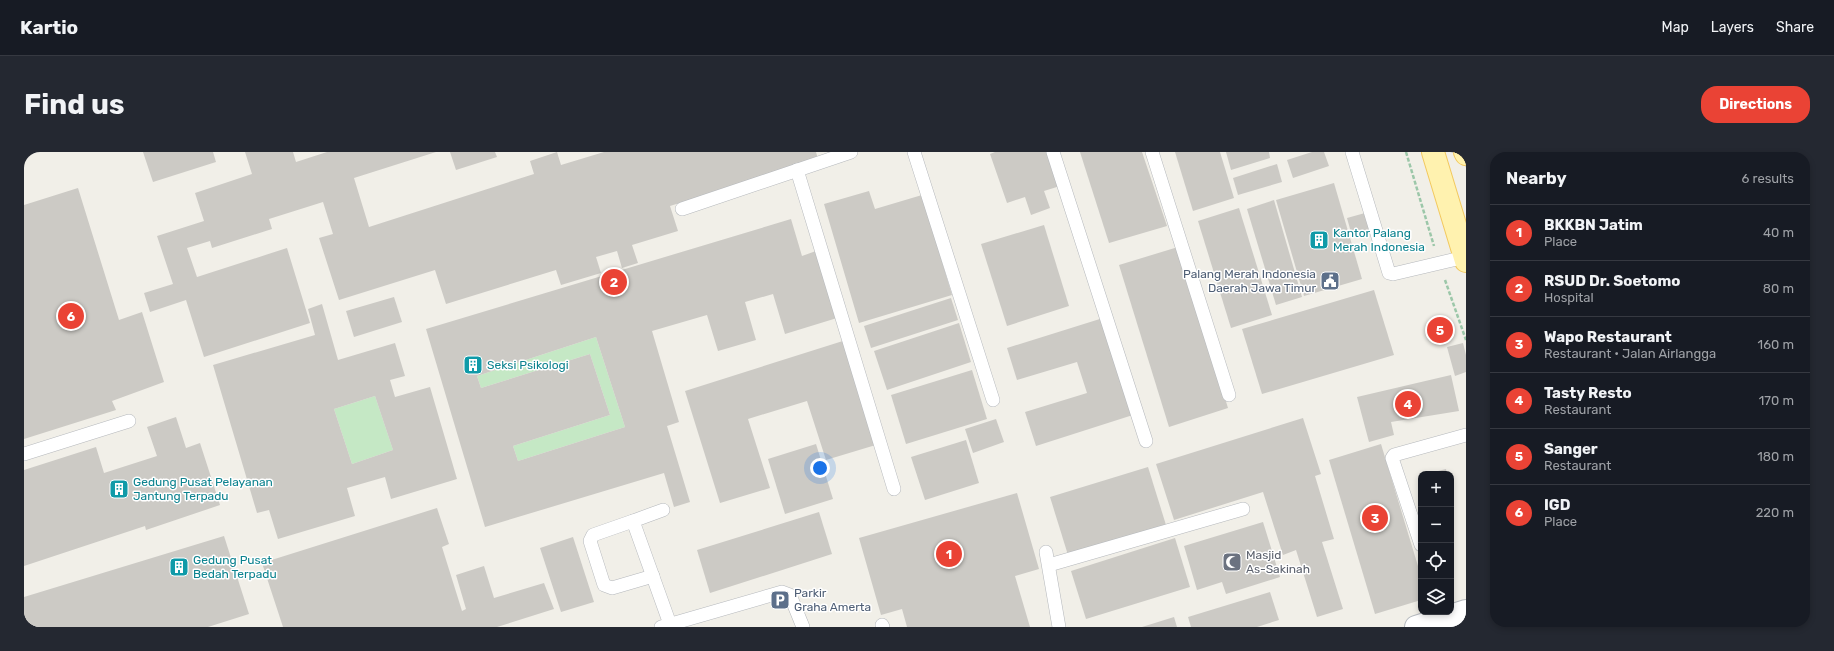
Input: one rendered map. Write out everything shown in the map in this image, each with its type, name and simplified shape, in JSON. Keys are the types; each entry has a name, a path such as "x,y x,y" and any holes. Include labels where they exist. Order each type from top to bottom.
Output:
{"main road":[{"path":"1433,152 1465,259"},
{"path":"1416,627 1449,615"}],"lane":[{"path":"682,209 851,152"},
{"path":"914,152 993,400"},
{"path":"1053,152 1146,441"},
{"path":"1152,152 1229,395"},
{"path":"1352,152 1389,273 1393,274 1465,259"},
{"path":"797,170 894,489"},
{"path":"24,454 129,421"},
{"path":"1420,543 1392,458 1394,455 1466,435"},
{"path":"1049,565 1243,509"},
{"path":"653,576 612,588 604,585 590,541 593,535 663,510"},
{"path":"633,521 653,576 667,626 782,592 790,595 803,627"},
{"path":"1046,552 1059,627"}],"green space":[{"path":"596,337 625,427 518,461 513,446 610,415 590,354 481,388 477,376"},
{"path":"375,396 393,450 352,464 334,409"}],"building":[{"path":"143,152 213,152 216,162 153,182"},
{"path":"245,152 293,152 296,162 327,152 436,152 354,178 369,227 534,174 530,161 557,152 561,165 604,152 816,152 818,159 670,206 678,231 632,245 638,263 622,268 617,251 596,257 601,273 561,285 556,270 446,304 435,270 339,300 319,238 333,234 323,202 269,219 272,229 212,248 210,241 187,248 197,277 287,248 310,323 204,357 186,300 150,312 144,293 173,284 157,236 204,221 195,193 252,174"},
{"path":"450,152 495,152 497,157 456,170"},
{"path":"995,152 1048,152 1060,186 1044,191 1050,208 1031,215 1025,197 1007,203 990,154"},
{"path":"1080,152 1142,152 1167,226 1109,243"},
{"path":"1175,152 1220,152 1234,198 1193,211"},
{"path":"1226,152 1269,152 1270,158 1231,170"},
{"path":"1312,152 1324,152 1329,166 1293,178 1287,160"},
{"path":"1277,164 1282,182 1238,195 1233,178"},
{"name":"Kantor Palang Merah Indonesia","path":"1334,183 1362,279 1304,296 1276,200"},
{"path":"78,188 119,320 142,312 164,382 112,401 116,410 24,439 24,205"},
{"path":"869,191 875,209 922,195 952,295 859,323 824,204"},
{"path":"1274,200 1302,297 1276,305 1247,209"},
{"path":"1239,208 1272,315 1231,328 1198,221"},
{"path":"1365,213 1370,231 1352,236 1347,218"},
{"name":"Seksi Psikologi","path":"791,219 802,256 816,251 837,318 785,334 773,294 745,302 756,340 718,351 707,315 652,331 679,422 667,426 690,502 674,507 664,473 485,527 426,329","holes":["596,337 625,427 518,461 513,446 610,415 590,354 481,388 477,376"]},
{"path":"1044,225 1069,306 1007,326 981,244"},
{"path":"1178,247 1228,408 1169,427 1119,265"},
{"path":"1374,290 1394,355 1262,394 1242,329"},
{"path":"394,297 402,322 354,337 346,311"},
{"path":"951,298 958,320 871,348 864,326"},
{"path":"322,304 338,360 395,343 405,376 390,380 395,397 430,387 457,479 391,499 385,477 347,488 355,516 278,539 269,510 257,513 213,365 315,335 308,309","holes":["375,396 393,450 352,464 334,409"]},
{"path":"1103,318 1136,414 1036,446 1025,412 1087,393 1077,362 1017,380 1007,348"},
{"path":"959,323 971,362 887,390 874,351"},
{"path":"846,340 879,444 826,460 807,401 748,419 770,488 720,503 685,391"},
{"path":"1463,343 1466,355 1466,372 1455,376 1447,347"},
{"path":"972,370 987,419 906,444 891,395"},
{"path":"1451,375 1459,411 1391,422 1394,435 1369,442 1357,397"},
{"name":"Gedung Pusat Pelayanan Jantung Terpadu","path":"176,417 186,448 200,443 220,505 146,530 145,526 24,566 24,470 96,447 104,473 157,456 147,427"},
{"path":"1303,418 1321,474 1315,476 1334,539 1322,542 1343,609 1317,617 1296,550 1283,555 1263,492 1174,520 1156,464"},
{"path":"996,419 1004,442 973,453 965,429"},
{"path":"966,440 979,483 925,500 911,457"},
{"path":"816,444 833,499 785,514 768,459"},
{"path":"1381,444 1418,566 1418,601 1375,614 1329,460"},
{"path":"1148,467 1166,525 1068,555 1050,497"},
{"path":"1017,493 1039,569 1015,576 1030,627 907,627 902,609 881,615 859,538"},
{"path":"437,508 449,544 442,547 462,611 466,609 456,575 484,566 494,598 544,583 554,609 497,627 283,627 262,563"},
{"path":"819,512 832,554 710,593 697,550"},
{"name":"Masjid As-Sakinah","path":"1263,522 1280,577 1226,594 1222,582 1197,590 1184,546"},
{"name":"Gedung Pusat Bedah Terpadu","path":"224,536 249,614 208,627 24,627 24,597"},
{"path":"573,537 594,602 561,612 540,548"},
{"path":"1175,538 1190,587 1086,619 1071,571"},
{"path":"1270,592 1279,620 1257,627 1191,627 1188,617"},
{"path":"1174,617 1177,627 1142,627"}],"place":[{"name":"Kantor Palang Merah Indonesia","path":"1319,240"},
{"name":"Palang Merah Indonesia Daerah Jawa Timur","path":"1330,281"},
{"name":"RSUD Dr. Soetomo","path":"614,282"},
{"name":"IGD","path":"71,316"},
{"name":"Sanger","path":"1440,330"},
{"name":"Seksi Psikologi","path":"473,365"},
{"name":"Tasty Resto","path":"1408,404"},
{"name":"Gedung Pusat Pelayanan Jantung Terpadu","path":"119,489"},
{"name":"Wapo Restaurant","path":"1375,518"},
{"name":"BKKBN Jatim","path":"949,554"},
{"name":"Masjid As-Sakinah","path":"1232,562"},
{"name":"Gedung Pusat Bedah Terpadu","path":"179,567"},
{"name":"Parkir Graha Amerta","path":"780,600"}]}
